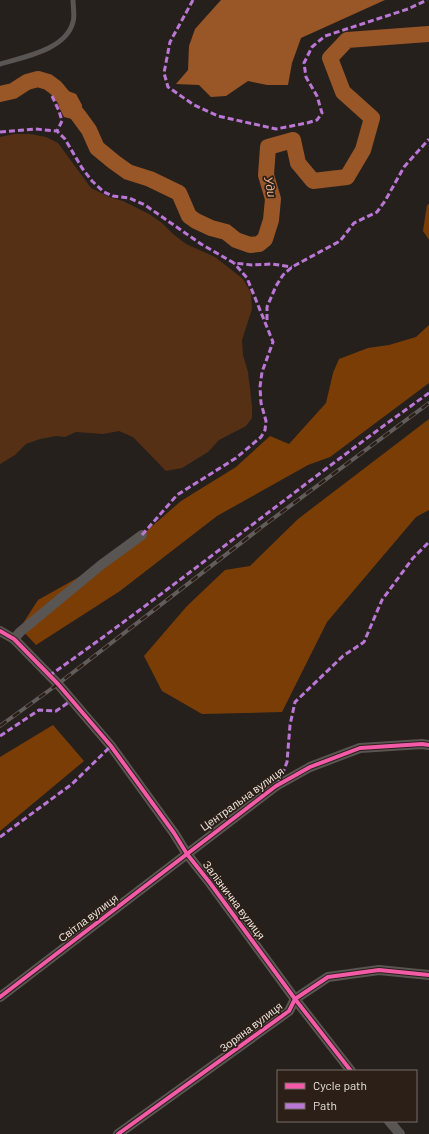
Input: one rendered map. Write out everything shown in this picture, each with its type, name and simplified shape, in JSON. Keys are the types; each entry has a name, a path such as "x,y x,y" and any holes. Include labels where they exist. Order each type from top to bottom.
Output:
{"street":[{"path":"14,639 20,632 101,565 142,535"},
{"name":"Залізнична вулиця","path":"0,631 14,639 58,684 111,746 174,833 187,854 295,999 350,1070"},
{"name":"Центральна вулиця","path":"187,854 276,786 310,767 360,748 422,744 429,745"},
{"name":"Світла вулиця","path":"0,997 187,854"},
{"name":"Зоряна вулиця","path":"118,1134 289,1011 295,999 328,977 379,970 429,975"},
{"path":"391,1122 400,1134"}],"lane":[{"path":"0,64 51,47 62,39 74,22 74,0"}],"shaded area":[{"path":"221,0 385,0 301,38 292,63 288,85 267,85 248,81 226,96 211,97 199,85 176,84 188,70 189,46 195,29"},
{"path":"48,82 76,94 82,105 81,120 64,117"},
{"path":"14,134 30,134 46,137 58,143 91,188 109,197 123,201 149,214 186,244 215,257 243,279 251,293 252,309 242,340 243,355 248,372 252,418 246,426 219,440 208,452 182,468 166,471 133,437 119,431 103,434 76,432 65,437 56,436 40,439 26,444 15,455 0,464 0,137"},
{"path":"429,204 429,240 423,231 427,205"},
{"path":"429,325 429,383 330,457 308,465 217,516 120,591 36,645 20,628 38,600 79,577 135,538 142,535 181,501 236,467 270,436 289,444 326,403 333,373 339,359 368,348 389,345 416,337"},
{"path":"429,419 429,510 416,517 327,622 282,712 202,714 162,691 144,656 187,606 225,570 250,566 298,519"},
{"path":"53,725 84,761 0,831 0,757"}],"waterway":[{"name":"Уди","path":"0,94 13,91 27,82 38,79 48,82 56,88 78,115 89,130 97,148 114,162 128,172 150,179 179,193 189,216 196,221 211,228 226,232 236,240 250,245 259,244 265,239 271,220 273,199 266,175 268,147 293,140 298,163 313,181 347,177 363,150 372,118 343,92 330,58 347,40 429,34"}],"railway":[{"path":"0,726 58,684 263,526 429,403"}],"marked path":[{"path":"193,0 170,42 164,73 168,87 194,105 218,116 276,129 317,120 322,113 317,96 306,77 304,63 312,47 325,36 408,9 427,0"},
{"path":"52,96 62,121 57,131"},
{"path":"0,132 35,129 57,131 65,139 82,168 92,181 104,192 113,196 129,198 145,205 201,244 234,263 252,265 272,264 292,267"},
{"path":"267,320 267,307 276,286 283,275 292,267 340,241 354,223 377,212 385,201 404,167 429,139"},
{"path":"142,535 177,495 236,458 261,437 265,430 266,421 261,403 260,387 262,372 273,342 247,278 234,263"},
{"path":"49,676 429,393"},
{"path":"279,783 287,762 290,725 295,702 343,656 364,642 382,600 413,558 429,542"},
{"path":"0,736 39,710 56,711 72,700"},
{"path":"0,837 72,784 111,746"}],"cycle path":[{"path":"0,631 14,639 58,684 111,746 174,833 187,854 295,999 350,1070"},
{"path":"0,997 276,786 310,767 360,748 422,744 429,745"},
{"path":"118,1134 289,1011 295,999 328,977 379,970 429,975"}]}
